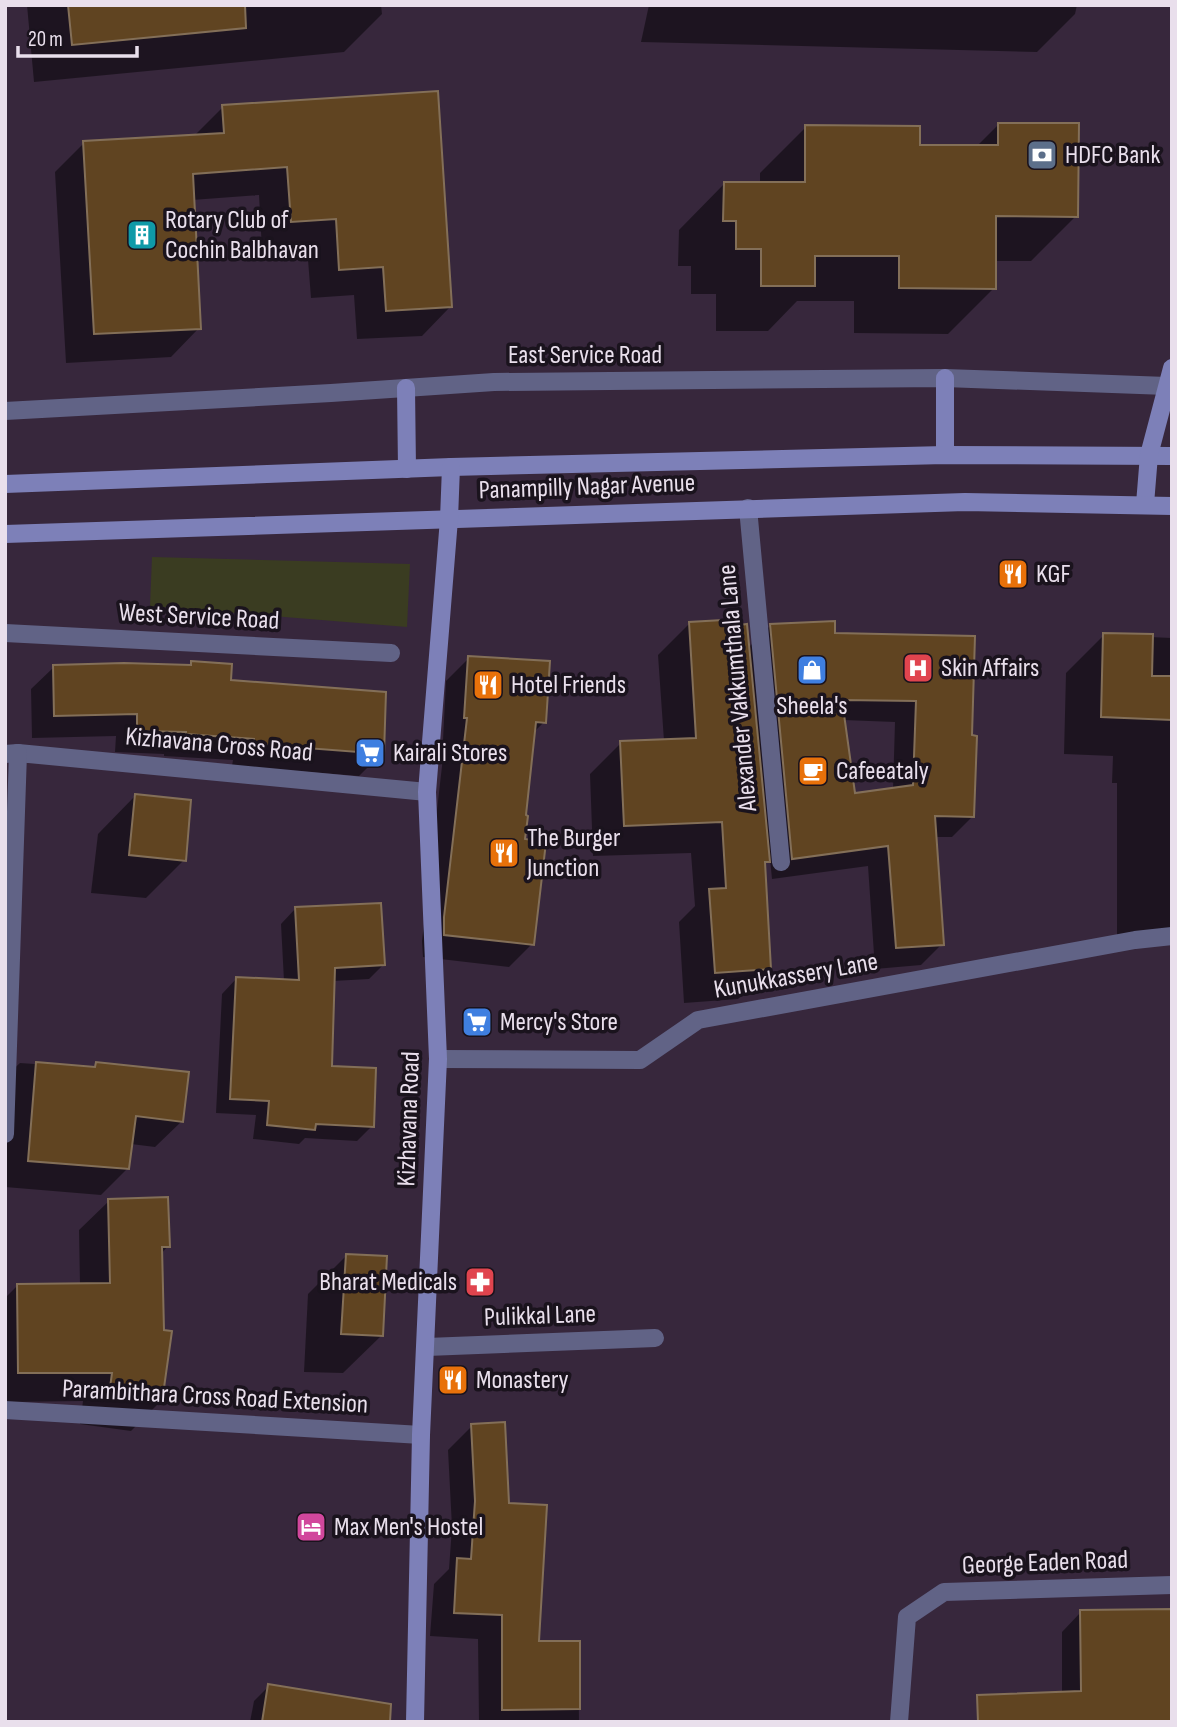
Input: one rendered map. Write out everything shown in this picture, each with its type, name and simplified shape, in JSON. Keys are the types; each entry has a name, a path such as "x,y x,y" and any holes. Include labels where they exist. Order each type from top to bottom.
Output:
{"street":[{"path":"1145,504 1149,455 1172,368"},
{"path":"945,455 946,378"},
{"name":"East Service Road","path":"5,411 494,382 946,378 1167,386"},
{"path":"405,388 407,469"},
{"name":"Panampilly Nagar Avenue","path":"5,484 451,467 945,455 1172,456"},
{"name":"Kizhavana Road","path":"415,1722 421,1435 438,1059 427,792 451,467"},
{"name":"Panampilly Nagar Avenue","path":"5,534 965,502 1172,506"},
{"name":"Alexander Vakkumthala Lane","path":"748,508 781,862"},
{"name":"West Service Road","path":"5,633 391,653"},
{"path":"5,1134 11,753"},
{"name":"Kizhavana Cross Road","path":"11,753 427,792"},
{"name":"Kunukkassery Lane","path":"438,1059 640,1060 698,1020 1135,940 1172,936"},
{"name":"Pulikkal Lane","path":"427,1346 655,1338"},
{"name":"Parambithara Cross Road Extension","path":"5,1410 421,1435"},
{"name":"George Eaden Road","path":"899,1722 907,1617 944,1592 1172,1585"}],"green space":[{"path":"152,557 410,564 407,627 150,606"}],"building":[{"path":"68,5 245,5 246,28 72,45"},
{"path":"438,91 452,307 386,311 383,267 339,270 336,219 291,222 287,167 193,174 201,329 94,334 83,141 224,133 222,105"},
{"path":"998,123 1079,123 1078,217 996,216 996,289 899,288 899,256 815,256 815,286 761,286 761,249 736,249 736,221 723,221 724,182 805,182 805,125 920,126 920,145 998,145"},
{"path":"740,619 740,625 747,624 770,862 765,862 771,969 715,973 709,889 726,888 722,822 624,826 620,741 696,738 689,622"},
{"path":"835,621 835,633 975,636 972,735 977,736 974,817 935,816 944,945 896,948 888,846 792,859 770,624","holes":["842,700 916,701 913,785 855,793"]},
{"path":"1103,633 1153,634 1152,676 1172,676 1172,720 1101,717"},
{"path":"468,656 550,661 546,723 536,722 526,815 525,839 546,842 534,945 444,935 467,718 464,718"},
{"path":"191,661 232,664 231,680 386,692 384,754 254,744 254,739 186,732 137,731 137,714 54,716 53,665 191,665"},
{"path":"135,794 191,800 186,861 129,855"},
{"path":"381,903 385,965 335,968 332,1066 376,1068 374,1127 316,1124 315,1130 267,1125 269,1101 230,1099 236,977 299,980 295,907"},
{"path":"36,1062 95,1067 96,1062 189,1072 183,1122 136,1116 129,1169 28,1161"},
{"path":"168,1197 170,1247 162,1247 164,1330 172,1331 162,1402 109,1395 112,1373 18,1373 17,1284 110,1283 108,1199"},
{"path":"346,1254 387,1256 383,1336 341,1334"},
{"path":"505,1422 509,1503 547,1505 539,1641 580,1641 580,1709 502,1710 502,1615 454,1613 457,1558 471,1559 475,1501 471,1424"},
{"path":"1172,1609 1172,1722 978,1722 977,1695 1081,1691 1080,1610"},
{"path":"268,1684 391,1704 390,1722 262,1722"}],"place":[{"name":"HDFC Bank","path":"1042,155"},
{"name":"Rotary Club of Cochin Balbhavan","path":"142,235"},
{"name":"KGF","path":"1013,574"},
{"name":"Skin Affairs","path":"918,668"},
{"name":"Sheela's","path":"812,670"},
{"name":"Hotel Friends","path":"488,685"},
{"name":"Kairali Stores","path":"370,753"},
{"name":"Cafeeataly","path":"813,771"},
{"name":"The Burger Junction","path":"504,853"},
{"name":"Mercy's Store","path":"477,1022"},
{"name":"Bharat Medicals","path":"480,1282"},
{"name":"Monastery","path":"453,1380"},
{"name":"Max Men's Hostel","path":"311,1527"}]}
